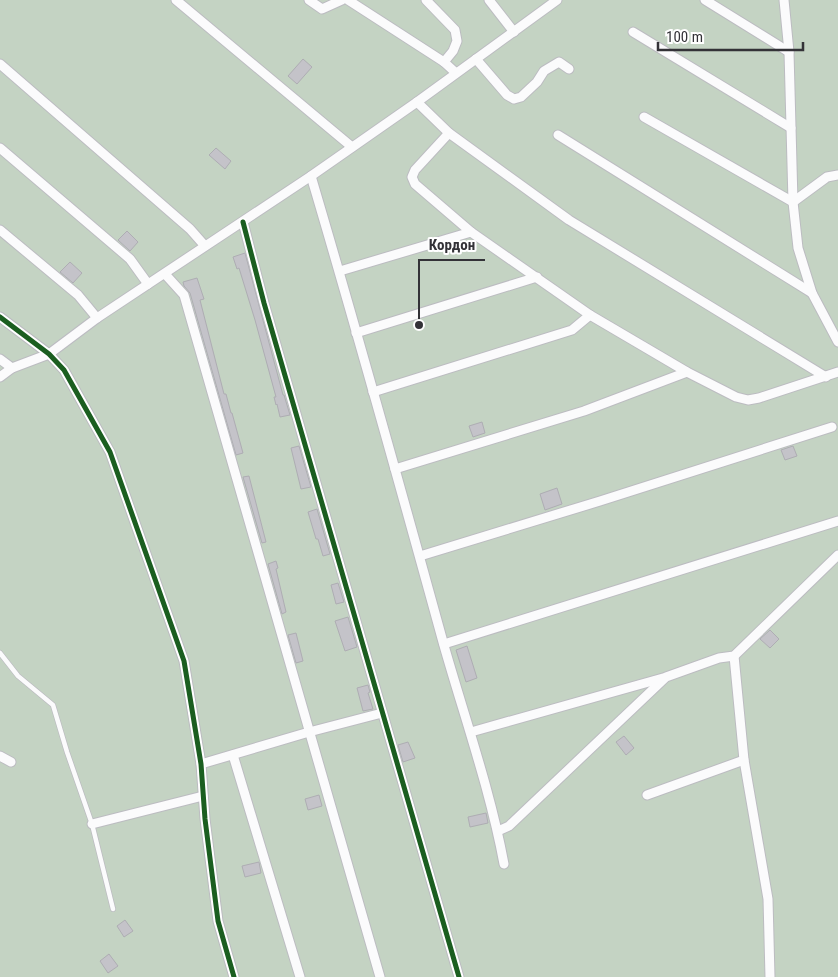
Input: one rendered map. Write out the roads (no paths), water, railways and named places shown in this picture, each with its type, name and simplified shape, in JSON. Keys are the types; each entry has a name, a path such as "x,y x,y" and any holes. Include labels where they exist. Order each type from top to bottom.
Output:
{"street":[{"path":"176,0 352,147"},
{"path":"309,0 322,9 342,0"},
{"path":"348,0 444,62 456,73"},
{"path":"426,0 455,30 457,41 453,51 444,62"},
{"path":"489,0 514,32"},
{"path":"0,377 12,368 49,354 97,318 311,176 557,0"},
{"path":"704,0 789,52"},
{"path":"784,0 789,52 793,202 798,248 812,293 838,342"},
{"path":"634,32 791,128"},
{"path":"476,59 507,95 514,99 521,97 544,71 559,62 569,69"},
{"path":"0,64 190,229 205,246"},
{"path":"417,102 449,133 569,220 826,376"},
{"path":"644,117 793,202"},
{"path":"449,133 416,170 412,177 415,184 471,232 590,315 687,372 736,397 748,400 838,372"},
{"path":"558,135 812,293"},
{"path":"0,148 130,259 148,284"},
{"path":"793,202 828,177 838,174"},
{"path":"311,176 340,271 444,644 471,732 498,831 504,864"},
{"path":"243,222 264,303 459,977"},
{"path":"0,230 78,295 97,318"},
{"path":"340,271 471,232"},
{"path":"165,274 184,295 380,977"},
{"path":"356,333 537,277"},
{"path":"373,392 572,330 590,315"},
{"path":"0,317 49,354 64,370 110,452 184,661 201,764 205,819 218,921 234,977"},
{"path":"0,359 12,368"},
{"path":"395,469 584,411 687,372"},
{"path":"420,556 832,428"},
{"path":"444,644 838,521"},
{"path":"471,732 666,677 719,658 734,656 838,555"},
{"path":"734,656 744,760 768,899 770,977"},
{"path":"498,831 509,826 666,677"},
{"path":"201,764 309,732 382,713"},
{"path":"233,755 300,977"},
{"path":"0,756 11,762"},
{"path":"647,795 744,760"},
{"path":"92,824 203,796"}],"lane":[{"path":"0,653 18,676 53,705 92,824 113,909"}],"place":[{"name":"Кордон","path":"419,325"}]}
